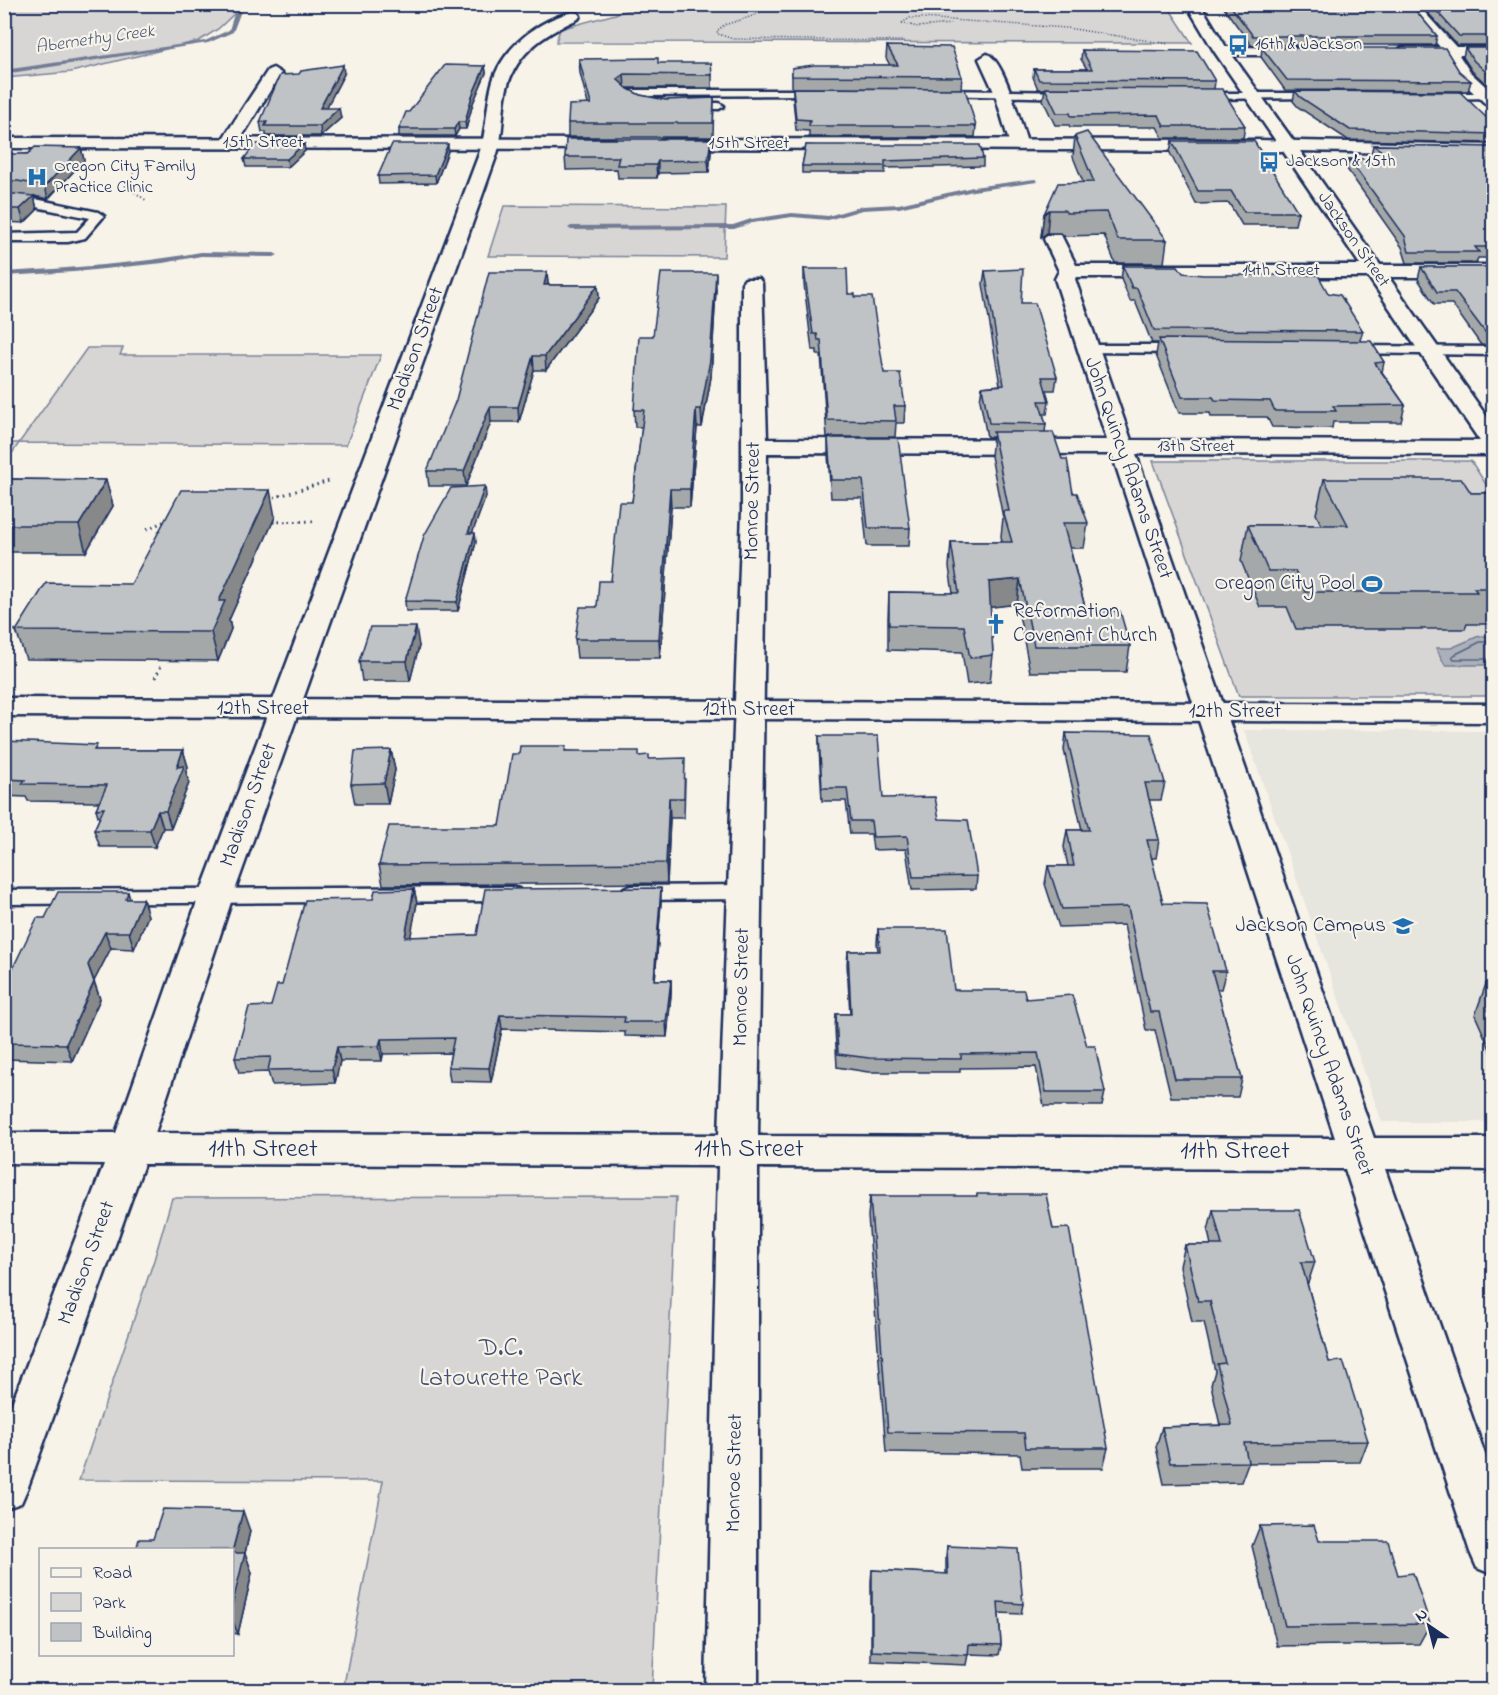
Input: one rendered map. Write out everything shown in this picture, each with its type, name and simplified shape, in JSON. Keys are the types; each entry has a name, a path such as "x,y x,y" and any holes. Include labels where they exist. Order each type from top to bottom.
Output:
{"street":[{"name":"Jackson Street","path":"1193,4 1221,51 1494,446"},
{"path":"1409,4 1452,51 1452,58 1464,74 1490,100"},
{"name":"Madison Street","path":"4,1487 130,1149 216,896 492,144 498,96 513,56 549,26 573,16"},
{"path":"1221,51 1318,51"},
{"path":"1384,51 1494,51"},
{"path":"987,58 1003,94 1019,145"},
{"path":"229,143 273,74"},
{"name":"15th Street","path":"4,143 630,144"},
{"name":"15th Street","path":"654,144 1287,146 1494,150"},
{"name":"John Quincy Adams Street","path":"1054,239 1069,271 1065,279 1088,349 1494,1552"},
{"name":"14th Street","path":"1069,271 1494,272"},
{"name":"Monroe Street","path":"732,1690 744,892 750,710 754,446 752,284"},
{"name":"13th Street","path":"754,446 1494,446"},
{"name":"12th Street","path":"4,707 1494,713"},
{"name":"11th Street","path":"4,1148 1494,1154"}],"lane":[{"path":"646,106 631,100 625,93 829,93"},
{"path":"933,93 1084,95"},
{"path":"1189,96 1332,96"},
{"path":"1428,96 1490,100"},
{"path":"677,106 719,106"},
{"path":"4,200 21,200 98,216 81,235 68,238 4,238"},
{"path":"1088,349 1201,350"},
{"path":"1330,350 1494,351"},
{"path":"607,893 744,892"},
{"path":"4,897 537,894"}],"path":[{"path":"284,12 295,4"},
{"path":"776,4 750,17 724,25 717,30 718,34 733,39 904,41"},
{"path":"962,22 918,27 902,22 910,18 921,18 1067,28 1169,45"},
{"path":"138,143 140,162 125,186 147,201"},
{"path":"262,501 282,497 329,481"},
{"path":"147,529 177,516"},
{"path":"273,522 313,521"},
{"path":"4,634 24,627"}],"shaded area":[{"name":"Jackson Campus","path":"1244,730 1493,731 1493,1122 1382,1122"}],"green space":[{"path":"7,4 242,5 233,10 236,12 218,29 199,41 71,72 5,78 4,10 9,7"},
{"path":"652,4 1167,5 1192,43 556,42 560,29"},
{"path":"504,206 726,207 724,257 488,256"},
{"path":"87,348 123,348 120,355 381,355 346,445 19,443"},
{"path":"5,443 19,443 5,464"},
{"name":"Oregon City Pool","path":"1153,461 1471,461 1493,495 1493,696 1239,696"},
{"name":"D.C. Latourette Park","path":"676,1197 652,1690 343,1690 383,1481 79,1480 154,1260 172,1198"}],"water":[{"path":"1479,636 1493,636 1493,665 1445,665 1436,648 1451,648"}],"building":[{"path":"1229,4 1410,4 1437,36 1253,36"},
{"path":"1430,4 1494,4 1494,36 1459,36"},
{"path":"887,46 952,47 962,77 792,76 792,68 814,65 898,65"},
{"path":"1262,48 1445,48 1459,71 1471,81 1287,80"},
{"path":"1465,48 1494,48 1494,79 1474,61"},
{"path":"1082,50 1197,51 1215,81 1039,80 1034,69 1092,69"},
{"path":"658,58 658,63 711,63 712,75 624,74 617,79 628,89 640,95 666,100 714,98 713,123 568,123 569,105 591,104 579,59"},
{"path":"343,65 320,108 339,108 320,126 265,126 267,122 260,122 280,75 299,74 301,71"},
{"path":"445,65 485,66 472,96 465,122 458,122 454,129 399,129 406,112 409,112"},
{"path":"793,88 965,89 976,126 809,126 810,120 796,119"},
{"path":"1045,88 1222,89 1245,126 1164,126 1159,115 1071,116 1070,113 1057,113"},
{"path":"1295,91 1460,92 1494,125 1494,134 1350,130 1300,97"},
{"path":"1087,132 1167,240 1118,240 1107,212 1067,213 1064,210 1049,210 1044,214 1058,183 1094,182 1075,136"},
{"path":"566,139 711,139 708,160 658,161 656,165 617,165 619,157 565,157"},
{"path":"1172,141 1254,141 1298,212 1244,212 1231,191 1198,191"},
{"path":"255,144 304,144 287,159 244,159"},
{"path":"392,144 448,144 435,175 378,176"},
{"path":"806,145 980,145 983,158 885,161 885,166 802,166"},
{"path":"1373,145 1494,147 1494,247 1475,247 1479,252 1409,252 1405,236 1349,159 1394,159"},
{"path":"35,147 81,148 45,186 4,181 4,156 28,154"},
{"path":"4,193 34,196 20,209 4,209"},
{"path":"1123,266 1178,266 1183,273 1203,275 1318,275 1328,293 1340,295 1363,331 1154,330 1137,288 1132,288"},
{"path":"1421,267 1494,267 1494,333 1485,332 1455,292 1437,292"},
{"path":"804,269 847,269 848,294 855,294 855,297 872,297 884,373 900,373 905,406 894,406 896,421 827,420 821,340 818,340 817,334 813,334"},
{"path":"1023,269 1021,303 1035,303 1057,377 1042,377 1049,401 1039,401 1046,424 989,423 982,387 1004,385 985,271"},
{"path":"489,272 547,272 544,285 598,285 545,356 533,356 518,407 490,407 464,471 427,471 456,400"},
{"path":"661,273 716,273 710,360 701,409 696,409 690,489 670,489 659,639 575,639 580,607 597,607 599,581 611,581 619,502 632,502 644,410 634,410 639,336 653,336"},
{"path":"1159,339 1371,341 1384,362 1375,363 1405,405 1333,406 1336,411 1275,411 1270,401 1182,397"},
{"path":"993,432 1053,432 1062,459 1067,459 1073,493 1077,493 1088,523 1063,523 1086,611 1120,611 1130,646 1034,646 1020,579 989,582 993,655 970,658 964,626 889,625 889,592 959,593 951,542 1012,542 1003,511 1009,511"},
{"path":"828,438 898,438 910,528 868,528 863,480 831,480"},
{"path":"4,479 106,480 79,525 4,525"},
{"path":"1324,479 1462,479 1471,493 1494,493 1494,588 1474,588 1477,592 1305,592 1295,571 1268,571 1248,525 1348,525"},
{"path":"485,486 468,533 475,533 457,602 405,601 424,536 451,488"},
{"path":"181,490 270,490 219,601 225,601 211,632 16,631 46,583 131,584"},
{"path":"370,627 416,627 407,661 359,661"},
{"path":"1066,733 1151,734 1165,783 1145,783 1159,840 1147,840 1163,903 1207,904 1226,971 1212,971 1242,1079 1175,1079 1159,1012 1150,1012 1128,907 1062,909 1048,866 1074,866 1067,830 1089,830"},
{"path":"819,736 878,736 883,798 935,797 939,819 968,820 977,876 913,877 907,836 873,837 871,821 851,821 847,788 822,788"},
{"path":"4,741 97,745 94,750 183,750 177,767 184,766 166,811 158,811 150,830 94,830 104,808 96,809 107,785 22,784 25,780 4,779"},
{"path":"520,746 566,746 565,751 639,751 639,756 649,755 649,759 685,758 684,798 669,798 666,863 379,865 389,826 500,826 512,754 519,754"},
{"path":"391,750 384,783 351,784 355,751"},
{"path":"661,888 654,980 671,980 666,1022 624,1022 625,1017 500,1015 489,1068 448,1067 454,1038 381,1039 379,1046 337,1047 332,1069 268,1070 271,1057 235,1058 249,1007 271,1006 277,985 282,985 305,900 373,899 375,890 414,889 405,937 477,935 485,889"},
{"path":"58,892 128,892 126,899 143,899 129,932 105,932 88,965 94,982 66,1044 4,1043 4,974 10,974 37,918 45,918"},
{"path":"878,929 947,929 954,990 1024,990 1026,999 1072,995 1087,1046 1095,1046 1105,1092 1046,1092 1038,1053 961,1054 961,1059 869,1058 838,1054 836,1014 851,1014 848,951 880,951"},
{"path":"1486,984 1494,984 1494,999"},
{"path":"977,1194 1046,1194 1053,1229 1069,1228 1108,1448 1026,1448 1024,1433 888,1432 870,1196 977,1196"},
{"path":"1213,1210 1299,1210 1315,1262 1301,1262 1329,1362 1343,1361 1368,1441 1244,1443 1248,1462 1170,1463 1162,1427 1232,1425 1217,1364 1225,1363 1210,1301 1198,1301 1185,1245 1222,1245"},
{"path":"163,1509 243,1511 233,1548 137,1548 139,1539 153,1539"},
{"path":"1314,1525 1319,1541 1388,1541 1398,1575 1413,1573 1430,1624 1285,1626 1260,1526"},
{"path":"947,1546 1018,1549 1023,1604 998,1602 1001,1645 969,1644 968,1655 872,1651 872,1570 948,1574"},
{"path":"234,1553 245,1553 234,1598"}],"waterway":[{"name":"Abernethy Creek","path":"4,10 14,4"},
{"name":"Abernethy Creek","path":"4,72 206,42 231,31 243,4"},
{"path":"571,228 734,227 751,221 792,215 828,218 862,208 899,206 973,189 1035,181"},
{"path":"4,274 163,261 201,254 274,255"}],"place":[{"name":"16th & Jackson","path":"1238,45"},
{"name":"Jackson & 15th","path":"1269,162"},
{"name":"Oregon City Family Practice Clinic","path":"37,177"},
{"name":"Oregon City Pool","path":"1372,584"},
{"name":"Reformation Covenant Church","path":"996,624"},
{"name":"Jackson Campus","path":"1403,926"}]}
